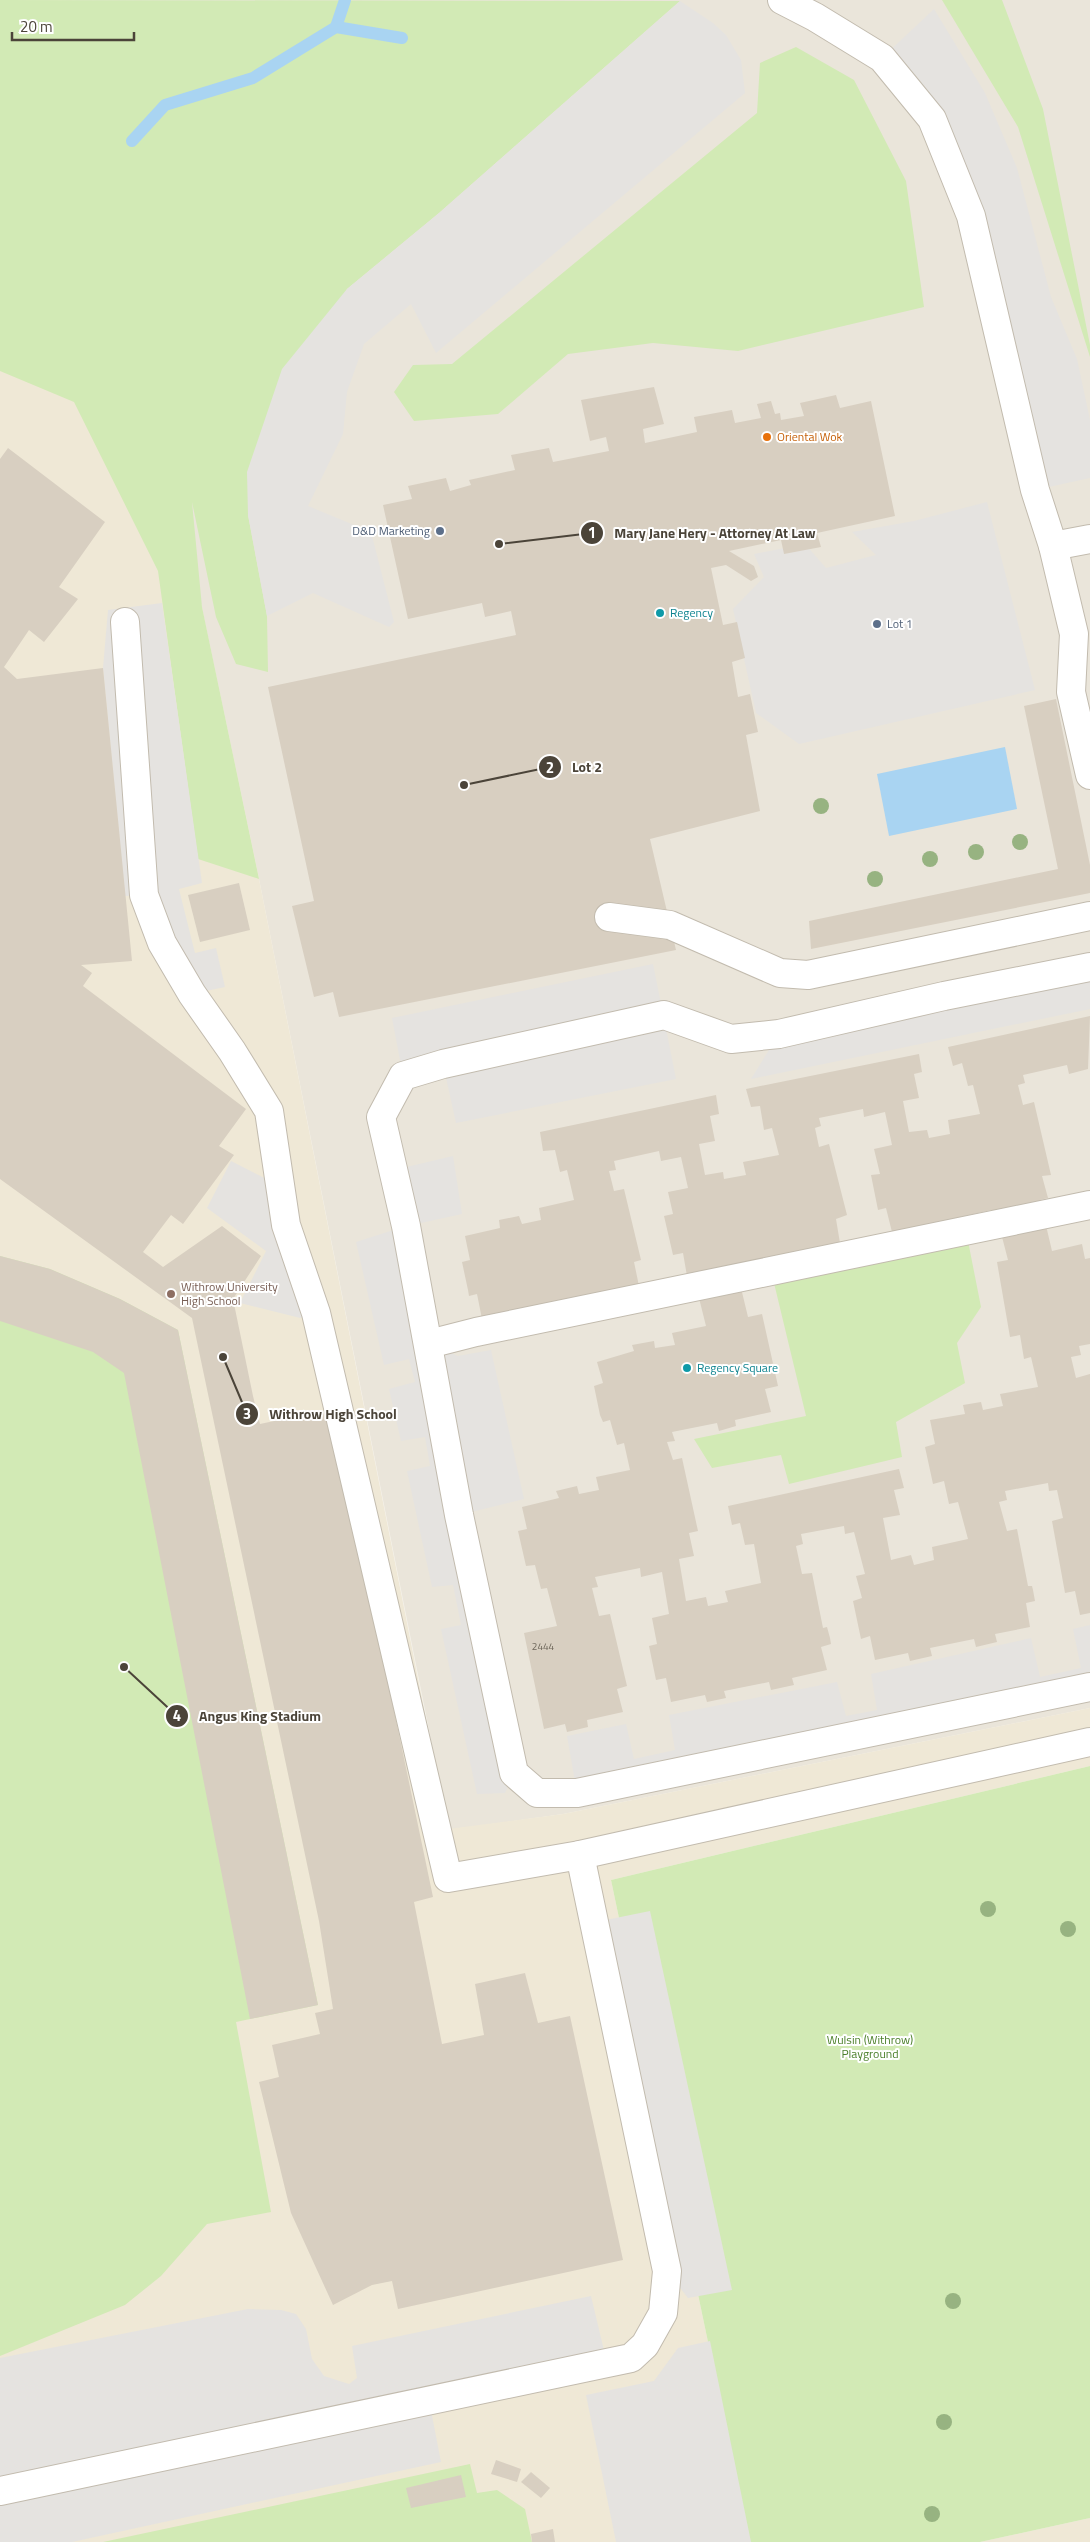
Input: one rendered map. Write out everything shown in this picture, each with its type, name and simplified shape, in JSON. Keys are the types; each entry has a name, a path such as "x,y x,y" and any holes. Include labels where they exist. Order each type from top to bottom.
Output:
{"lane":[{"path":"782,0 815,17 882,58 932,119 971,216 1035,490 1085,637 1071,692 1090,775"},
{"path":"1053,546 1090,539"},
{"path":"125,622 144,895 162,943 192,994 232,1051 269,1111 286,1225 316,1313 448,1878 580,1855 1090,1742"},
{"path":"609,917 670,925 780,973 808,975 1090,916"},
{"path":"1090,967 944,996 779,1034 732,1039 664,1015 443,1064 403,1076 380,1117 406,1226 459,1515 514,1773 538,1793 576,1793 1090,1687"},
{"path":"429,1344 476,1332 1090,1205"},
{"path":"0,2491 631,2358 645,2345 662,2313 667,2271 580,1855"}],"shaded area":[{"name":"Withrow University High School","path":"0,0 74,0 259,879 448,1829 563,1814 1090,1708 1090,1766 611,1880 750,2542 0,2542"},
{"path":"74,0 1090,0 1090,1708 563,1814 449,1830 259,879"},
{"path":"680,1 713,23 726,35 741,60 745,93 436,353 411,304 364,344 347,392 343,434 308,506 371,532 394,622 389,627 313,593 267,616 248,515 247,472 282,369 347,289 439,213"},
{"path":"934,9 985,93 1017,168 1051,297 1077,359 1090,420 1090,478 1035,490 971,216 882,58"},
{"name":"Lot 1","path":"987,502 1035,690 799,744 756,713 733,609 764,577 754,554 805,544 826,568 876,555 852,532 914,521"},
{"path":"162,603 202,883 179,889 195,953 216,948 225,987 192,994 144,895 125,896 103,668 108,610"},
{"path":"653,964 676,1079 456,1123 443,1064 403,1076 392,1018"},
{"path":"1090,967 1090,1009 751,1079 779,1034"},
{"path":"453,1156 462,1214 407,1226 429,1344 458,1356 491,1350 524,1499 459,1515 514,1773 505,1793 477,1794 441,1629 461,1625 453,1585 432,1587 407,1471 430,1466 425,1437 401,1441 389,1389 415,1382 409,1359 384,1365 356,1242 406,1226 394,1170"},
{"path":"231,1161 280,1186 316,1313 300,1318 240,1303 266,1251 207,1208"},
{"path":"1090,1625 1090,1687 577,1793 567,1736 626,1724 634,1759 675,1750 669,1715 837,1682 846,1716 877,1710 871,1674 1031,1638 1040,1677 1081,1668 1073,1629"},
{"path":"650,1911 732,2290 688,2298 667,2271 596,1922"},
{"path":"591,2296 607,2363 429,2400 441,2462 72,2542 0,2542 0,2358 248,2309 281,2310 296,2314 306,2329 312,2359 324,2376 349,2384 357,2378 352,2346"},
{"path":"710,2341 751,2542 616,2542 586,2395 654,2381 678,2348"},
{"path":"1090,2518 1090,2542 980,2542"}],"green space":[{"path":"0,0 680,1 439,213 347,289 248,515 267,616 268,672 236,664 216,617 192,502 202,607 259,879 198,859 158,571 74,402 0,371"},
{"path":"942,0 1002,0 1043,109 1090,345 1090,357 1018,127"},
{"path":"796,47 854,80 906,181 924,307 738,351 653,343 568,354 498,414 414,421 394,392 413,365 452,364 757,113 760,63"},
{"path":"968,1241 981,1307 957,1343 965,1383 896,1422 902,1457 789,1484 781,1455 712,1468 694,1439 806,1416 774,1283"},
{"path":"0,1256 50,1269 120,1299 178,1330 318,2005 236,2022 271,2212 207,2224 161,2276 125,2305 0,2356"},
{"name":"Wulsin (Withrow) Playground","path":"1090,1766 1090,2518 980,2542 750,2542 611,1880"},
{"path":"470,2464 477,2493 497,2490 525,2509 532,2542 103,2542"}],"water":[{"path":"1005,747 1017,809 889,836 877,774"}],"building":[{"path":"654,387 664,424 643,429 645,443 697,432 694,417 732,410 735,423 761,418 757,404 771,401 775,414 780,413 781,420 804,416 800,403 836,395 840,408 871,401 895,516 817,533 821,547 784,554 781,540 729,551 754,566 758,577 751,581 726,565 711,568 723,625 737,622 745,658 732,662 738,697 750,694 758,732 746,735 760,811 650,839 676,950 339,1017 333,992 314,997 292,906 314,901 268,687 516,635 511,611 485,617 482,603 408,619 383,505 412,499 408,486 446,478 450,491 471,485 469,480 515,470 511,455 549,448 553,462 609,451 606,437 590,441 581,400"},
{"path":"8,448 105,522 59,587 78,599 44,642 29,630 4,667 17,679 103,668 132,961 81,965 92,973 83,986 246,1109 219,1146 234,1155 183,1224 171,1215 143,1252 163,1267 222,1226 261,1256 233,1299 253,1396 260,1424 331,1409 433,1897 414,1902 442,2044 484,2035 475,1984 525,1973 538,2023 570,2016 623,2260 398,2309 392,2281 372,2285 333,2305 291,2213 259,2082 279,2077 272,2045 320,2034 315,2013 333,2009 319,1921 192,1318 0,1179 0,459"},
{"path":"1056,699 1090,865 1090,893 811,949 809,921 1058,869 1024,706"},
{"path":"239,883 250,930 200,942 188,895"},
{"name":"Regency Square","path":"1090,1016 1088,1069 1069,1074 1067,1065 1023,1075 1025,1083 1018,1085 1023,1105 1034,1102 1051,1175 1042,1176 1048,1198 1040,1200 1052,1251 1082,1244 1085,1259 1090,1258 1090,1344 1079,1346 1081,1355 1071,1357 1076,1378 1090,1374 1090,1613 1080,1615 1075,1591 1065,1593 1052,1521 1063,1518 1057,1490 1049,1491 1048,1483 1005,1491 1007,1500 999,1502 1007,1531 1017,1529 1028,1586 1032,1586 1033,1590 1035,1601 1026,1603 1030,1627 995,1634 997,1642 976,1647 974,1639 930,1648 932,1656 910,1661 908,1653 875,1660 870,1636 861,1639 853,1601 862,1598 856,1576 865,1574 854,1532 845,1534 844,1526 801,1534 803,1544 796,1546 802,1574 812,1573 823,1628 827,1627 830,1638 831,1644 821,1647 827,1670 792,1678 794,1685 771,1690 769,1682 724,1691 726,1698 707,1702 705,1695 671,1702 666,1678 656,1680 649,1646 657,1644 652,1618 669,1614 662,1572 641,1577 640,1568 595,1577 598,1587 592,1588 599,1616 610,1614 627,1686 617,1689 623,1712 587,1720 588,1727 567,1732 565,1724 544,1729 524,1633 557,1626 547,1588 541,1589 535,1565 526,1566 518,1531 527,1529 522,1507 559,1498 556,1491 577,1486 579,1494 599,1490 596,1477 630,1470 624,1443 617,1445 610,1420 603,1422 600,1415 594,1386 603,1383 597,1362 634,1351 632,1345 654,1341 655,1348 675,1345 672,1333 706,1326 699,1298 687,1276 683,1253 673,1255 664,1216 673,1214 668,1192 688,1188 681,1157 661,1161 659,1151 614,1161 616,1170 609,1171 614,1191 624,1189 641,1260 634,1262 639,1286 482,1319 477,1294 469,1296 462,1262 470,1260 465,1236 500,1228 499,1220 519,1216 522,1224 541,1220 539,1208 574,1200 567,1170 560,1172 555,1150 543,1151 540,1132 716,1095 719,1114 710,1116 715,1141 699,1144 705,1175 723,1172 724,1179 746,1175 743,1162 779,1155 772,1128 764,1130 760,1106 751,1107 746,1089 919,1054 922,1072 914,1074 919,1098 903,1101 909,1132 927,1130 929,1138 950,1134 948,1120 980,1114 973,1085 968,1086 962,1063 953,1066 948,1047","holes":["863,1109 864,1117 885,1112 892,1145 874,1149 880,1174 871,1175 878,1210 886,1208 892,1232 927,1224 929,1232 949,1228 948,1220 991,1210 993,1220 1001,1233 1008,1260 997,1262 1010,1337 1020,1335 1024,1359 1031,1357 1038,1387 1000,1394 1003,1406 983,1410 981,1402 963,1405 965,1414 930,1420 935,1444 925,1447 933,1484 944,1481 949,1504 958,1502 968,1539 932,1547 934,1560 914,1565 911,1555 891,1560 883,1518 900,1515 894,1490 904,1488 899,1469 728,1506 732,1525 740,1523 745,1545 754,1544 761,1583 725,1591 728,1602 708,1606 706,1597 686,1601 679,1559 694,1556 689,1533 698,1531 682,1458 673,1460 667,1442 675,1441 672,1432 717,1423 719,1431 736,1426 735,1420 771,1412 765,1389 778,1386 762,1314 748,1317 741,1288 840,1243 836,1219 847,1215 829,1144 819,1147 815,1128 821,1126 819,1118"]},
{"path":"0,1256 50,1269 120,1299 178,1330 318,2005 250,2019 124,1373 93,1352 0,1321"},
{"path":"496,2460 521,2469 517,2482 491,2474"},
{"path":"531,2472 550,2488 541,2498 521,2482"},
{"path":"461,2475 466,2497 411,2508 406,2488"},
{"path":"553,2529 555,2542 532,2542 531,2534"}],"waterway":[{"path":"132,141 165,105 253,78 336,27 345,0"},
{"path":"336,27 402,38"}],"place":[{"name":"Oriental Wok","path":"767,437"},
{"name":"D&D Marketing","path":"440,531"},
{"name":"Mary Jane Hery - Attorney At Law","path":"499,544"},
{"name":"Regency","path":"660,613"},
{"name":"Lot 1","path":"877,624"},
{"name":"Lot 2","path":"464,785"},
{"name":"Withrow University High School","path":"171,1294"},
{"name":"Withrow High School","path":"223,1357"},
{"name":"Regency Square","path":"687,1368"},
{"name":"Angus King Stadium","path":"124,1667"}]}
